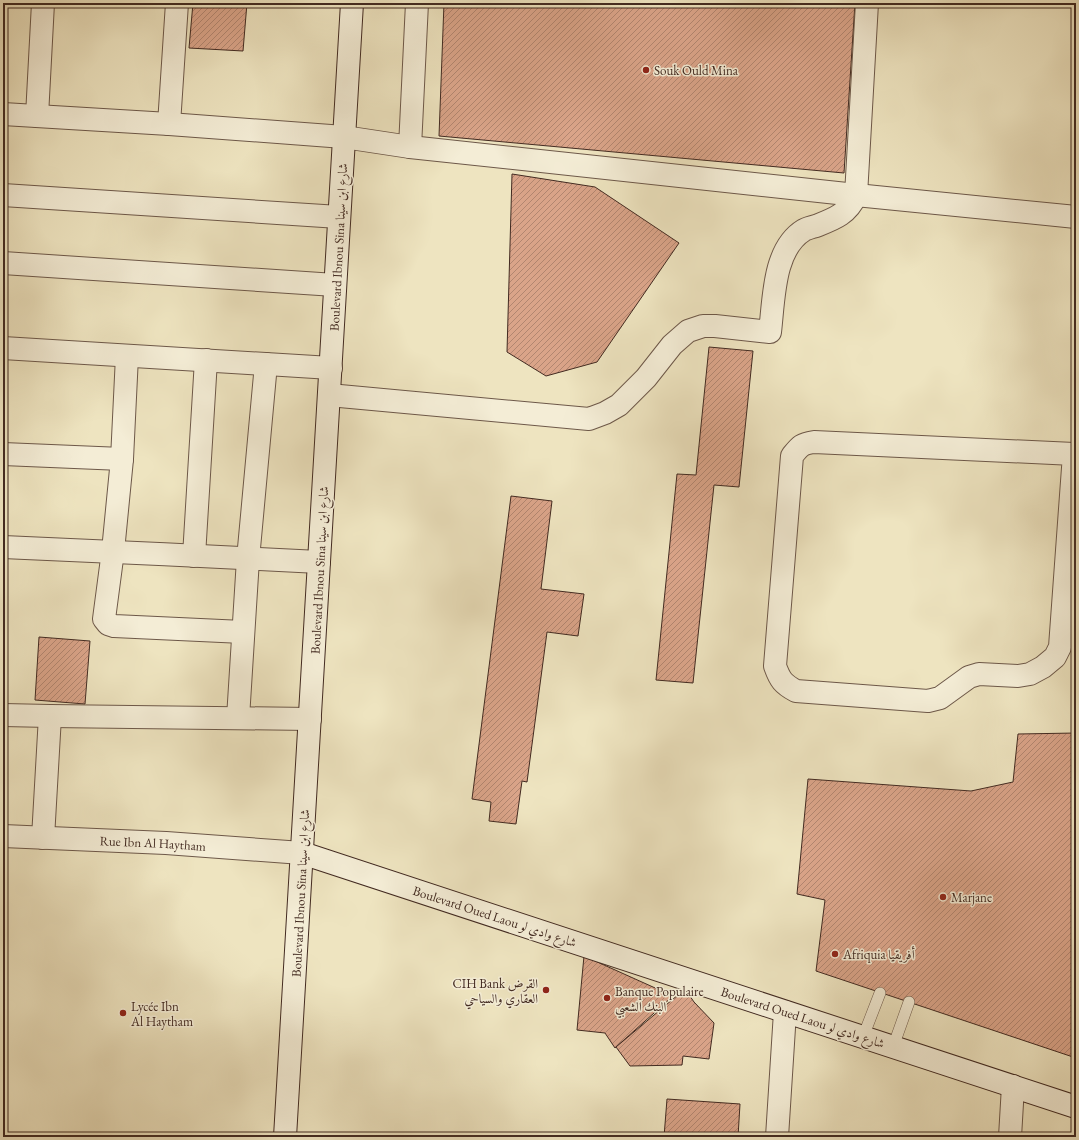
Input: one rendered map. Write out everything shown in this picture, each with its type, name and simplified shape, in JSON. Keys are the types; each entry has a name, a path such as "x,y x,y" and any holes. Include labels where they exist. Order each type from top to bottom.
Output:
{"street":[{"path":"37,116 43,3"},
{"path":"169,124 177,3"},
{"name":"Boulevard Ibnou Sina شارع ابن سينا","path":"285,1137 352,3"},
{"path":"410,147 417,3"},
{"path":"329,395 588,419 605,413 619,405 646,378 672,345 688,330 703,326 770,332 775,285 780,263 788,246 805,230 840,215 849,208 856,195 867,3"},
{"path":"3,114 344,137 410,147 1076,217"},
{"path":"3,195 339,217"},
{"path":"3,262 335,285"},
{"path":"3,348 331,368"},
{"path":"127,356 122,459 113,551 104,619 108,624 114,626 243,632"},
{"path":"194,556 206,360"},
{"path":"238,718 248,559 266,364"},
{"path":"814,442 1075,454 1060,647 1055,657 1043,667 1030,674 1018,676 979,674 969,677 940,698 928,701 796,691 786,685 779,677 775,666 792,456 804,443 814,442"},
{"path":"3,454 122,459"},
{"path":"3,547 113,551 319,562"},
{"path":"3,714 50,716 310,719"},
{"path":"43,838 50,716"},
{"name":"Rue Ibn Al Haytham","path":"3,836 166,843 302,852"},
{"name":"Boulevard Oued Laou شارع وادي لو","path":"302,852 1076,1107"},
{"path":"777,1137 785,1012"},
{"path":"1010,1137 1013,1086"}],"lane":[{"path":"863,1037 880,993"},
{"path":"893,1047 909,1002"}],"building":[{"path":"193,3 247,3 243,51 189,48"},
{"path":"271,3 309,3 308,7"},
{"name":"Souk Ould Mina","path":"444,3 855,3 844,173 439,136"},
{"path":"512,174 595,187 679,243 597,362 546,376 507,352"},
{"path":"709,347 753,351 739,487 714,485 693,683 656,680 677,474 696,475"},
{"path":"511,496 552,501 541,589 584,594 578,636 547,632 527,782 522,781 516,824 489,821 491,802 472,799"},
{"path":"39,637 90,641 85,704 35,700"},
{"name":"Marjane","path":"1076,733 1076,1058 816,971 825,900 797,894 808,779 971,791 1013,782 1018,734"},
{"path":"584,956 673,996 615,1048 605,1033 577,1030"},
{"path":"685,989 694,1002 714,1023 709,1059 683,1056 682,1065 630,1066 616,1047"},
{"path":"667,1099 740,1104 738,1137 664,1137"}],"place":[{"name":"Souk Ould Mina","path":"646,70"},
{"name":"Marjane","path":"943,897"},
{"name":"Afriquia أفريقيا","path":"835,954"},
{"name":"CIH Bank القرض العقاري والسياحي","path":"546,990"},
{"name":"Banque Populaire البنك الشعبي","path":"607,998"},
{"name":"Lycée Ibn Al Haytham","path":"123,1013"}]}
